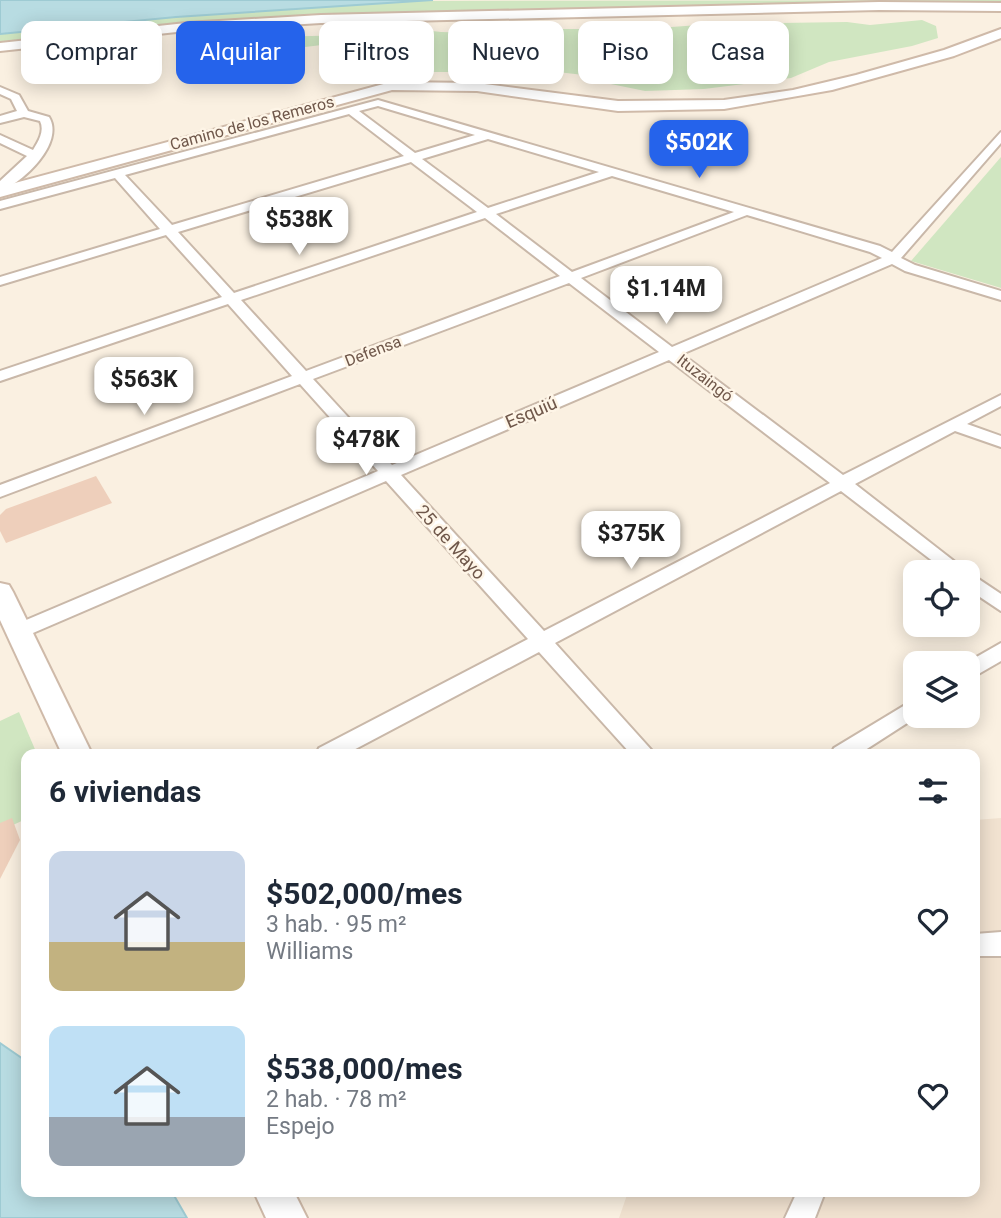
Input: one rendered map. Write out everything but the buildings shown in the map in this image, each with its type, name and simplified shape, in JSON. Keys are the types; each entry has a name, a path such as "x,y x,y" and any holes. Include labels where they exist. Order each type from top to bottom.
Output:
{"main road":[{"path":"0,47 186,27 333,19 879,6 981,9 1001,7"},
{"path":"981,9 978,14 982,21 1001,31"},
{"name":"Camino de los Remeros","path":"0,189 391,86 450,84 627,106 724,105 816,91 971,46 1001,31"},
{"path":"0,592 75,749"},
{"path":"275,1197 287,1218"}],"street":[{"path":"0,90 15,97 24,113"},
{"path":"0,205 370,103 384,103 747,211 894,258 910,268 1001,296"},
{"name":"Ituzaingó","path":"349,109 943,560"},
{"path":"0,120 24,113 45,119 48,125 45,141 34,158 0,189"},
{"path":"0,281 489,134"},
{"name":"Esquiú","path":"19,631 894,258 1001,136"},
{"path":"0,139 30,151 34,158"},
{"path":"0,376 610,172"},
{"name":"25 de Mayo","path":"117,173 638,749"},
{"name":"Defensa","path":"0,491 747,211"},
{"path":"337,749 1001,400"},
{"path":"954,425 1001,442"},
{"path":"980,588 1001,604"},
{"path":"980,664 1001,651"},
{"path":"850,749 903,714"},
{"path":"980,945 1001,944"},
{"path":"800,1218 809,1197"}],"shaded area":[{"path":"1001,818 1001,1218 619,1218 626,1197 980,1197 980,820"}],"green space":[{"path":"1001,0 1001,5 305,22 176,21 176,27 162,28 162,21 135,21 406,1"},
{"path":"922,20 936,26 938,38 912,46 829,62 789,78 789,23 847,22 870,25"},
{"path":"687,26 687,84 744,84 704,89 645,91 611,84 673,84 673,27"},
{"path":"564,29 578,29 578,74 564,73"},
{"path":"434,31 448,32 448,72 434,72"},
{"path":"21,32 21,43 0,45 0,34"},
{"path":"305,36 319,36 319,45 305,47"},
{"path":"1001,157 1001,288 911,261"},
{"path":"19,712 35,749 21,749 21,821 0,831 0,721"}],"water":[{"path":"0,0 433,0 135,21 21,21 21,32 0,34"},
{"path":"0,1043 21,1058 21,1197 175,1197 187,1218 0,1218"}]}
